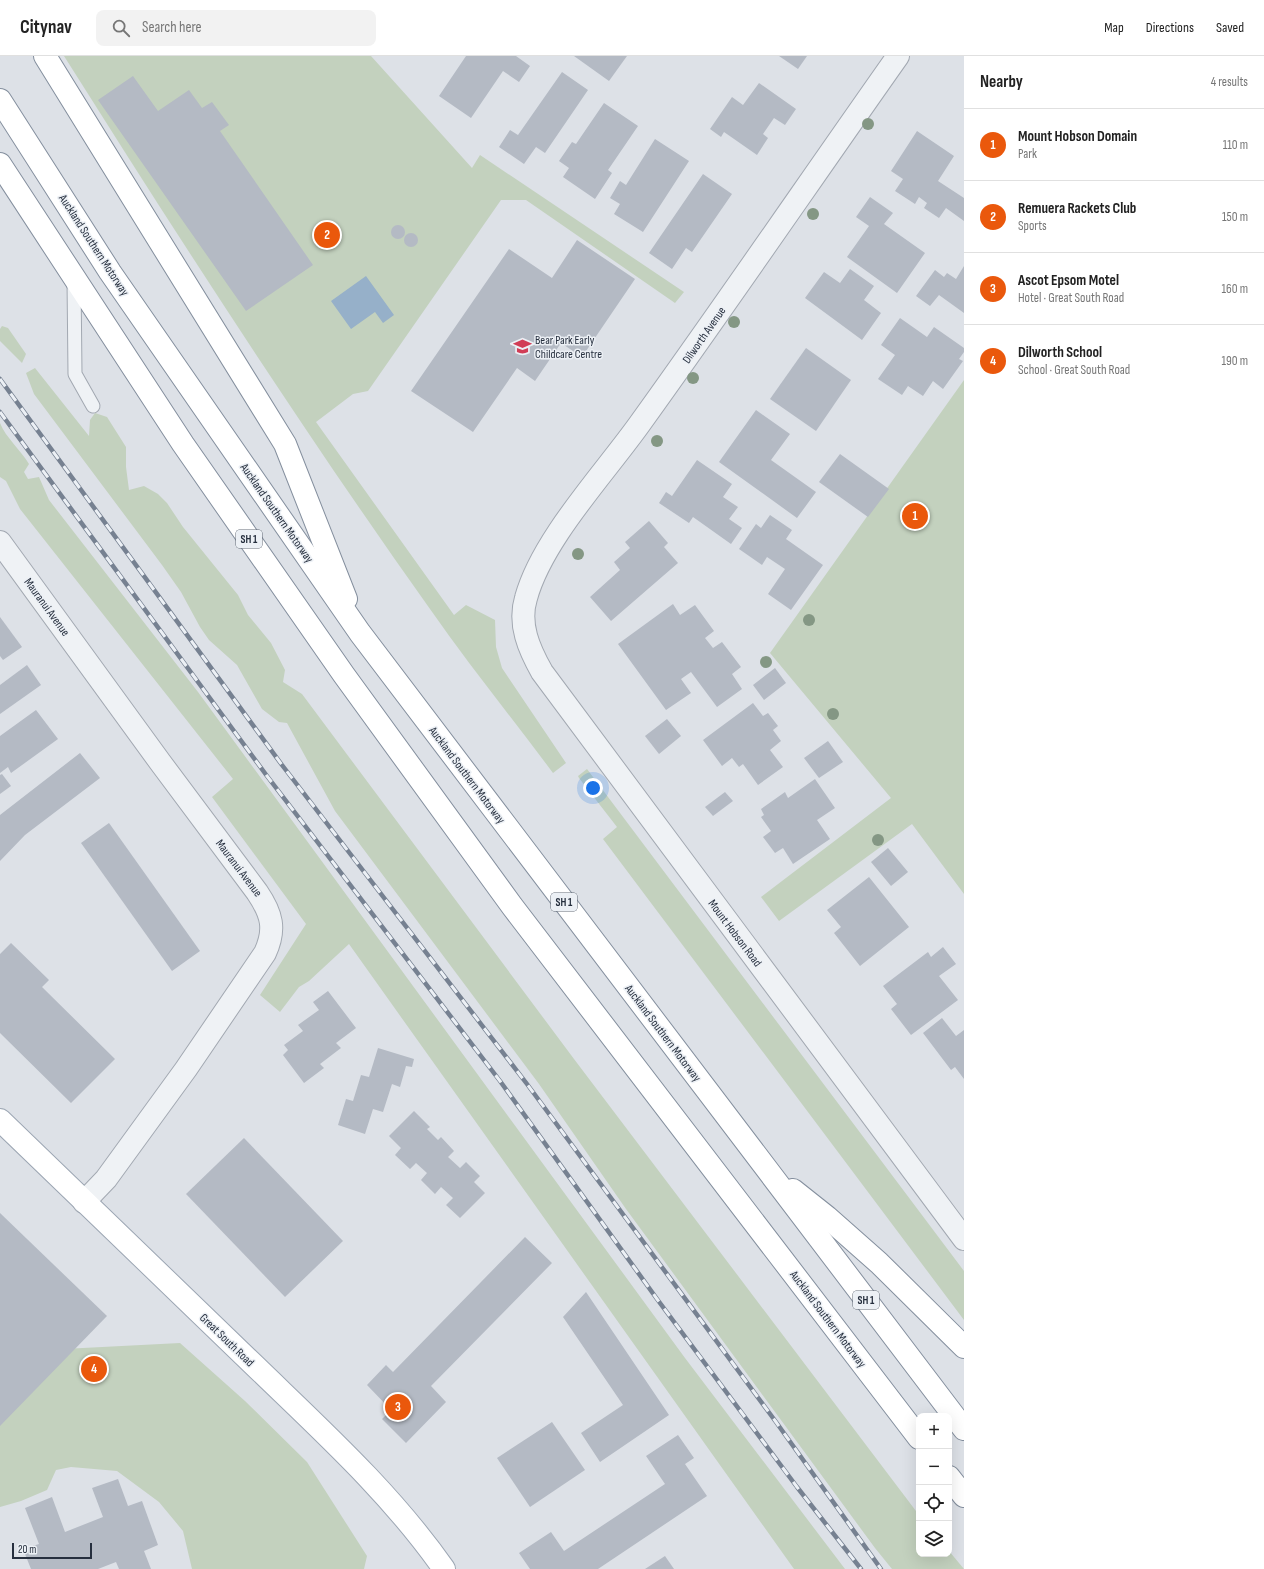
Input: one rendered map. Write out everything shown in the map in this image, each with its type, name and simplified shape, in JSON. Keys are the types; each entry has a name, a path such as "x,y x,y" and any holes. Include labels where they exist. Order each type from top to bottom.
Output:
{"main road":[{"path":"45,56 285,444 360,633"},
{"name":"Auckland Southern Motorway","path":"0,100 110,272 360,633 964,1429"},
{"name":"Auckland Southern Motorway","path":"0,164 192,457 344,675 512,906 916,1434"},
{"name":"Great South Road","path":"0,1120 375,1483 428,1545 444,1569"},
{"path":"768,1171 827,1217 879,1263 964,1348"},
{"path":"952,1481 964,1496"}],"street":[{"name":"Dilworth Avenue","path":"523,619 525,599 533,579 563,526 632,435 704,334 898,56"},
{"name":"Mauranui Avenue","path":"0,542 160,762 265,903 271,922 272,932 265,954 186,1069 106,1179 84,1202"},
{"name":"Mount Hobson Road","path":"523,619 525,636 532,655 542,672 964,1238"}],"lane":[{"path":"74,277 75,374 93,406"}],"green space":[{"path":"64,56 371,56 472,168 480,155 684,292 675,303 526,200 501,200 368,391 353,394 316,422 454,615 466,605 495,620 496,647 502,668 566,763 553,773 445,630 335,473 198,266"},
{"path":"2,326 8,328 26,354 22,363 0,341 0,329"},
{"path":"35,368 89,436 90,420 95,413 107,417 126,447 126,467 129,490 144,486 158,494 167,503 183,527 238,595 248,615 271,643 285,670 283,682 302,694 574,1059 916,1511 916,1557 952,1557 952,1555 964,1569 892,1569 875,1548 626,1209 539,1084 335,811 287,723 279,722 262,709 237,665 209,640 200,627 181,592 162,565 34,394 26,373"},
{"path":"964,380 964,894 912,824 779,921 761,897 891,798 770,653"},
{"path":"0,423 6,434 29,464 24,472 28,479 39,477 49,500 198,692 685,1358 845,1569 794,1569 349,944 309,981 299,987 280,1012 260,995 306,924 212,797 233,779 20,509 6,481 0,477"},
{"path":"587,769 964,1271 964,1320 603,839 617,827 579,778 578,776"},
{"path":"180,1343 245,1401 307,1462 367,1556 364,1569 192,1569 183,1531 159,1502 117,1471 71,1467 56,1470 47,1490 21,1501 0,1507 0,1350 5,1352"}],"water":[{"path":"366,276 394,315 383,323 375,312 351,329 331,301"}],"building":[{"path":"466,56 516,56 530,66 519,82 503,71 471,118 439,96"},
{"path":"574,56 627,56 609,81"},
{"path":"779,56 807,56 798,69"},
{"path":"562,72 588,90 545,153 536,147 524,164 499,147 510,130 518,135"},
{"path":"133,76 158,111 189,90 202,108 212,102 229,125 220,131 313,265 246,311 98,100"},
{"path":"759,83 796,109 785,125 774,118 763,134 768,138 757,155 724,132 721,137 710,129 732,97 743,105"},
{"path":"604,103 638,126 608,170 612,173 595,199 563,177 569,168 559,161 572,142 576,144"},
{"path":"917,131 954,156 938,181 964,198 964,221 946,208 939,218 924,208 927,203 919,197 915,204 895,191 903,179 891,171"},
{"path":"655,139 689,161 643,232 614,214 620,204 610,198 620,181 626,185"},
{"path":"703,174 732,194 692,252 686,248 672,269 649,253"},
{"path":"870,197 893,213 884,224 925,253 897,293 847,257 869,226 856,217"},
{"path":"398,225 403,227 405,232 403,237 398,239 393,237 391,232 393,227"},
{"path":"411,233 416,235 418,240 416,245 411,247 406,245 404,240 406,235"},
{"path":"577,240 635,279 582,357 561,343 535,381 517,368 473,432 411,391 509,249 552,278"},
{"path":"964,266 964,313 939,295 930,306 916,296 935,270 944,277 947,273 956,279"},
{"path":"850,269 874,286 864,300 881,313 862,340 805,298 824,272 840,283"},
{"path":"900,318 927,337 934,327 964,348 964,352 959,359 963,361 943,389 933,381 923,396 908,386 902,395 878,379 895,355 881,345"},
{"path":"806,348 851,380 816,431 770,399"},
{"path":"756,410 790,434 771,460 816,492 797,518 719,462"},
{"path":"840,454 889,489 868,517 819,482"},
{"path":"697,460 732,484 723,497 738,507 729,519 742,528 731,544 693,517 689,523 659,503 666,492 672,496"},
{"path":"770,515 792,530 786,539 823,565 791,610 768,594 785,569 767,557 762,565 739,549 756,524 761,528"},
{"path":"649,521 668,543 664,547 678,563 611,621 590,597 620,570 614,562 630,548 625,542"},
{"path":"673,604 680,615 695,605 714,631 705,638 713,648 722,642 741,667 732,674 742,689 717,707 691,672 681,679 691,693 666,710 618,644"},
{"path":"0,617 22,647 3,660 0,656"},
{"path":"27,665 41,685 0,714 0,685"},
{"path":"775,668 786,683 764,700 753,685"},
{"path":"753,703 763,716 768,713 778,726 773,730 781,741 770,750 783,767 758,785 743,764 739,767 732,758 722,766 703,740"},
{"path":"36,710 58,739 11,773 8,767 0,773 0,736"},
{"path":"667,719 681,736 659,754 645,736"},
{"path":"828,741 843,762 819,778 804,758"},
{"path":"80,753 100,778 25,835 0,861 0,815"},
{"path":"2,774 11,786 0,794 0,775"},
{"path":"815,779 835,808 817,820 830,839 793,864 783,848 775,853 763,837 771,831 761,817 764,815 761,809 785,792 788,798"},
{"path":"725,792 733,801 713,816 705,807"},
{"path":"109,823 200,951 172,971 81,843"},
{"path":"888,848 908,872 891,886 871,862"},
{"path":"869,877 909,927 860,966 834,933 841,927 827,910"},
{"path":"11,943 49,980 42,987 115,1059 71,1103 0,1033 0,954"},
{"path":"943,947 956,964 939,976 958,1000 911,1035 891,1009 897,1004 883,986 928,952 931,957"},
{"path":"328,991 356,1028 336,1043 341,1048 320,1064 324,1068 304,1083 283,1055 288,1050 284,1045 303,1031 298,1025 319,1010 313,1002"},
{"path":"942,1018 956,1036 964,1030 964,1079 955,1067 951,1070 923,1033"},
{"path":"378,1048 414,1059 412,1067 406,1066 400,1087 392,1084 383,1112 373,1109 365,1134 338,1125 346,1099 353,1101 361,1075 369,1077"},
{"path":"414,1111 430,1127 427,1129 438,1140 441,1137 454,1151 448,1157 460,1168 466,1162 480,1176 474,1182 485,1193 460,1218 446,1205 453,1198 441,1187 435,1194 421,1180 427,1173 416,1163 410,1169 395,1155 401,1148 389,1136"},
{"path":"244,1138 343,1241 285,1297 186,1194"},
{"path":"0,1213 107,1316 0,1426"},
{"path":"525,1237 552,1263 431,1386 446,1402 406,1443 382,1419 391,1410 367,1385 386,1365 393,1372"},
{"path":"586,1292 669,1415 600,1462 581,1433 623,1405 563,1317"},
{"path":"552,1422 585,1470 530,1507 497,1458"},
{"path":"678,1435 694,1458 685,1464 707,1496 598,1569 530,1569 519,1553 551,1532 564,1551 665,1484 646,1456"},
{"path":"118,1479 128,1506 142,1501 158,1545 144,1551 151,1569 119,1569 116,1562 98,1569 31,1569 23,1549 39,1544 25,1508 52,1497 65,1532 103,1517 92,1488"},
{"path":"665,1556 674,1569 645,1569"}],"railway":[{"path":"0,379 282,765 527,1084 776,1422 881,1569"},
{"path":"0,412 267,776 500,1081 657,1299 797,1487 861,1569"}],"place":[{"name":"Remuera Rackets Club","path":"327,235"},
{"name":"Bear Park Early Childcare Centre","path":"522,347"},
{"name":"Mount Hobson Domain","path":"915,516"},
{"name":"Dilworth School","path":"94,1369"},
{"name":"Ascot Epsom Motel","path":"398,1407"}]}
